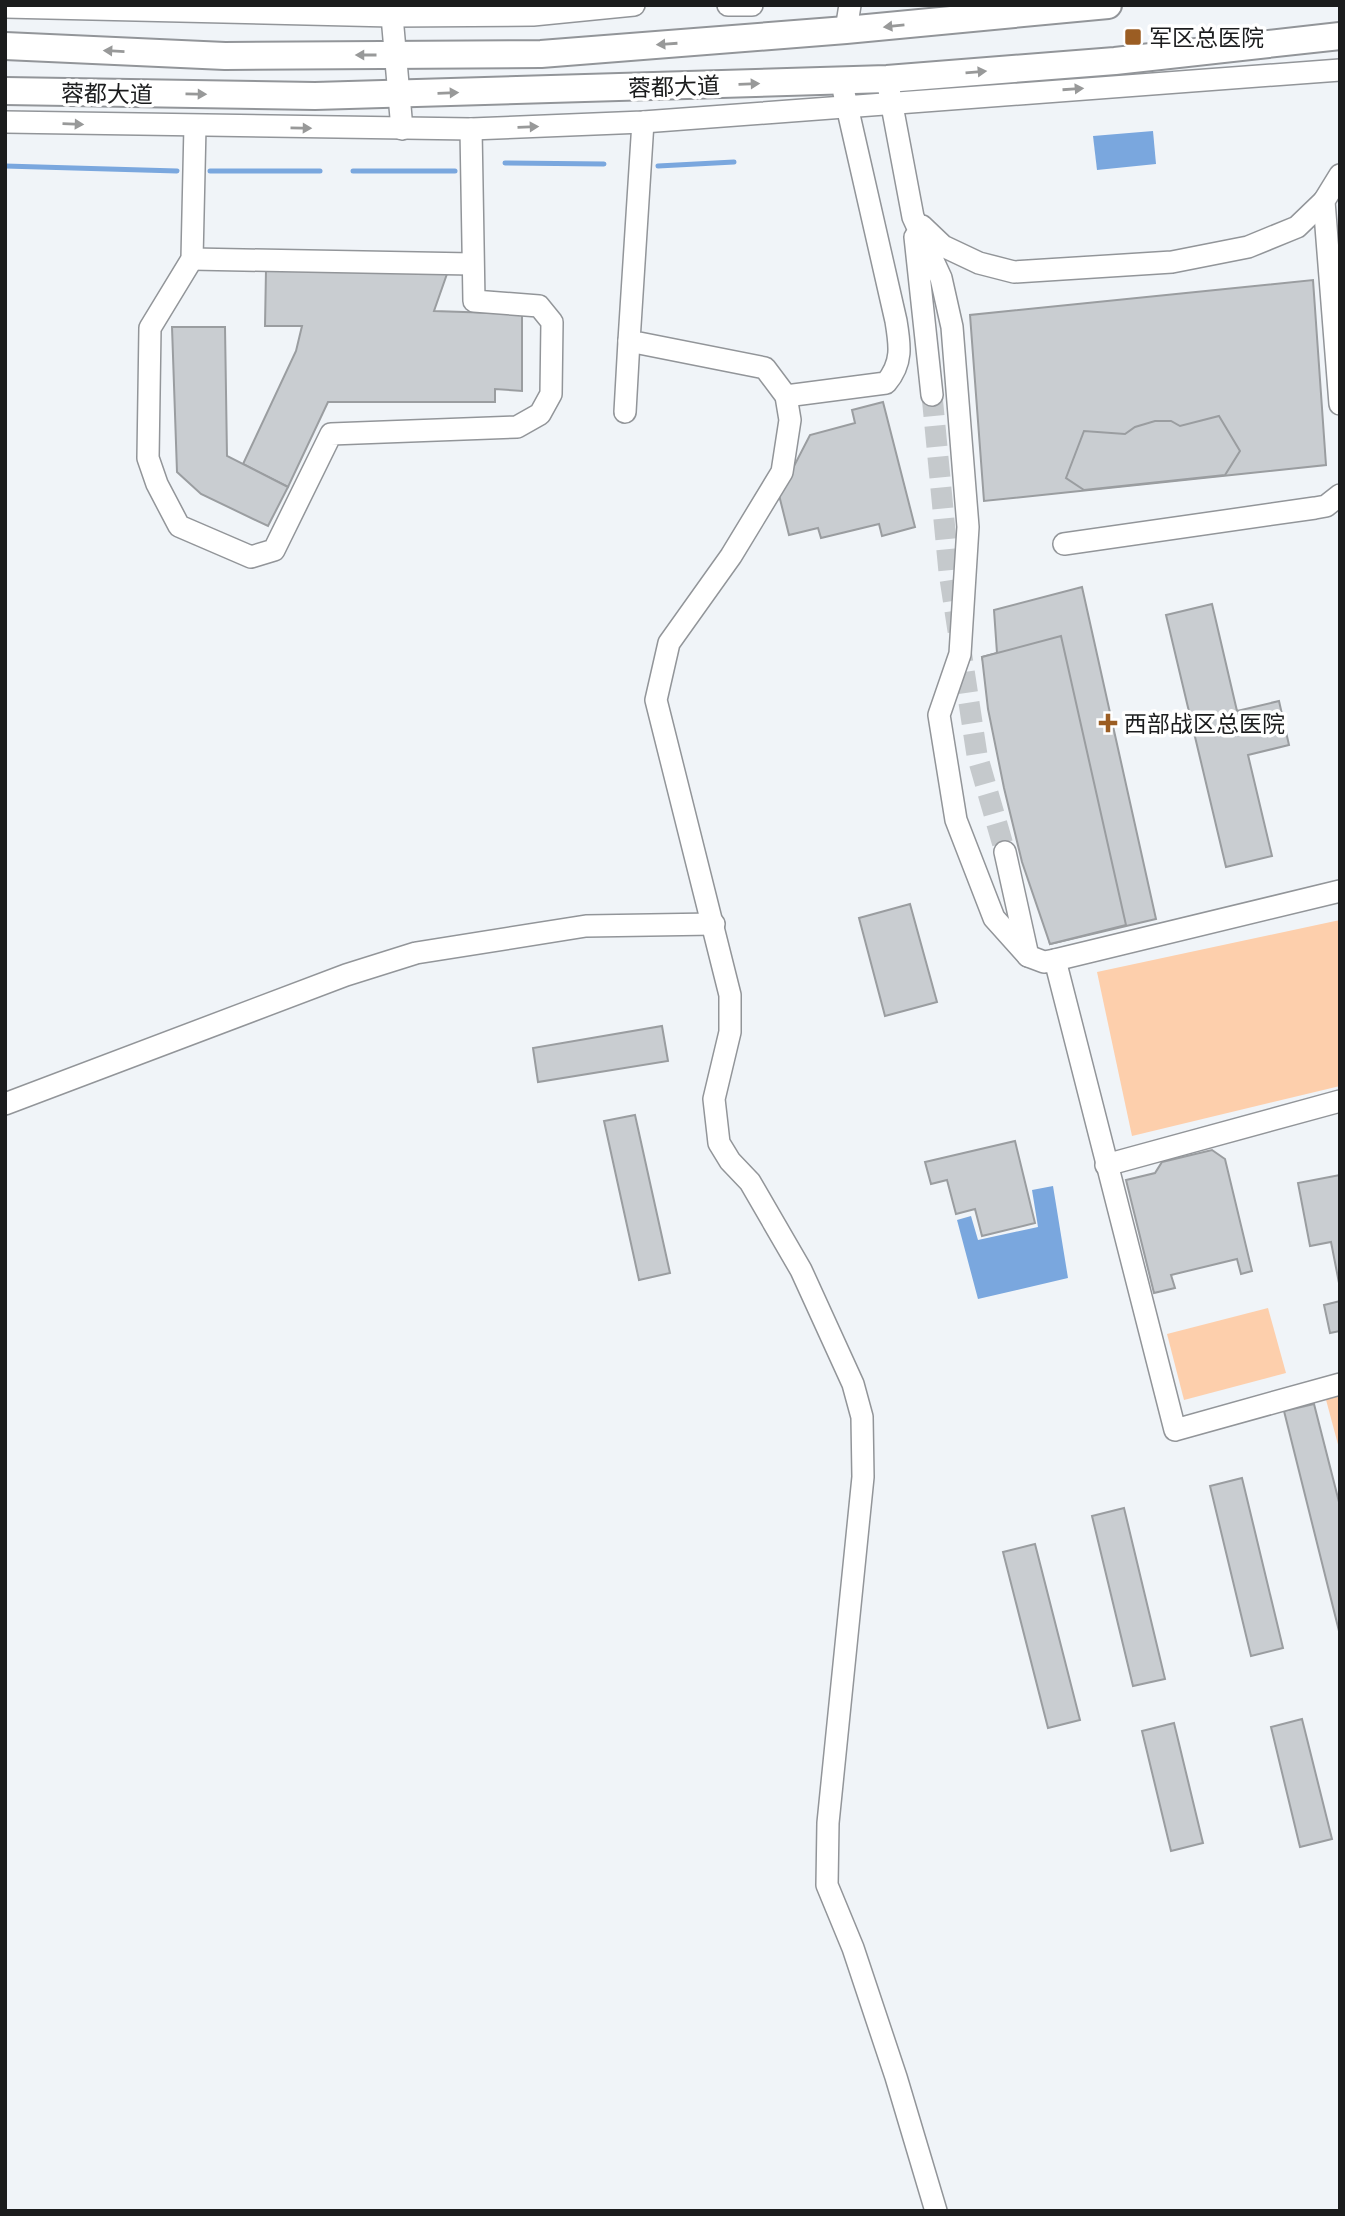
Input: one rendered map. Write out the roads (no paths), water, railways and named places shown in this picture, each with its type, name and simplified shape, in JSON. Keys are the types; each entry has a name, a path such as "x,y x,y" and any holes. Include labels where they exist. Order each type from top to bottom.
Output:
{"main road":[{"name":"蓉都大道","path":"5,46 225,57 541,54 848,18 1108,5"},
{"name":"蓉都大道","path":"5,92 315,96 888,92 1115,61 1338,36"}],"street":[{"path":"5,7 533,15 635,5"},
{"path":"728,5 752,5"},
{"path":"391,11 401,94 402,129"},
{"path":"1338,36 1340,76"},
{"path":"932,395 913,218 888,92 1340,70"},
{"path":"5,122 195,127 471,129 643,122 844,93 901,353 895,372 886,383 786,396"},
{"path":"625,412 643,122"},
{"path":"195,127 192,259 150,328 148,458 157,484 179,526 251,557 274,550 331,434 517,428 540,414 551,394 552,322 540,306 474,301 471,129"},
{"path":"913,218 943,246 979,263 1014,272 1172,262 1248,247 1297,227 1318,208 1340,175"},
{"path":"1318,208 1340,404"},
{"path":"913,218 941,278 952,327 968,527 960,654 939,715 956,820 994,918 1028,956 1044,962 1340,891"},
{"path":"192,259 472,264"},
{"path":"629,341 765,368 786,396 790,420 782,472 731,556 669,643 656,701 730,995 730,1032 714,1099 719,1143 730,1161 750,1182 801,1270 853,1384 862,1417 863,1477 828,1823 827,1885 853,1948 896,2077 936,2211"},
{"path":"1064,544 1315,508 1326,506 1340,495"},
{"path":"1005,852 1028,956"},
{"path":"5,1104 346,975 416,953 586,926 714,924"},
{"path":"1055,960 1175,1430 1340,1384"},
{"path":"1106,1165 1340,1101"}],"water":[{"path":"1153,131 1156,164 1097,170 1093,136"},
{"path":"1053,1186 1068,1278 978,1299 957,1220 971,1216 978,1240 1038,1227 1032,1190"}],"waterway":[{"path":"658,166 734,162"},
{"path":"505,163 604,164"},
{"path":"5,166 177,171"},
{"path":"210,171 320,171"},
{"path":"353,171 455,171"}],"tunnel":[{"path":"932,395 949,572 977,755 1005,852"}],"place":[{"name":"军区总医院","path":"1133,37"},
{"name":"西部战区总医院","path":"1108,723"}]}
